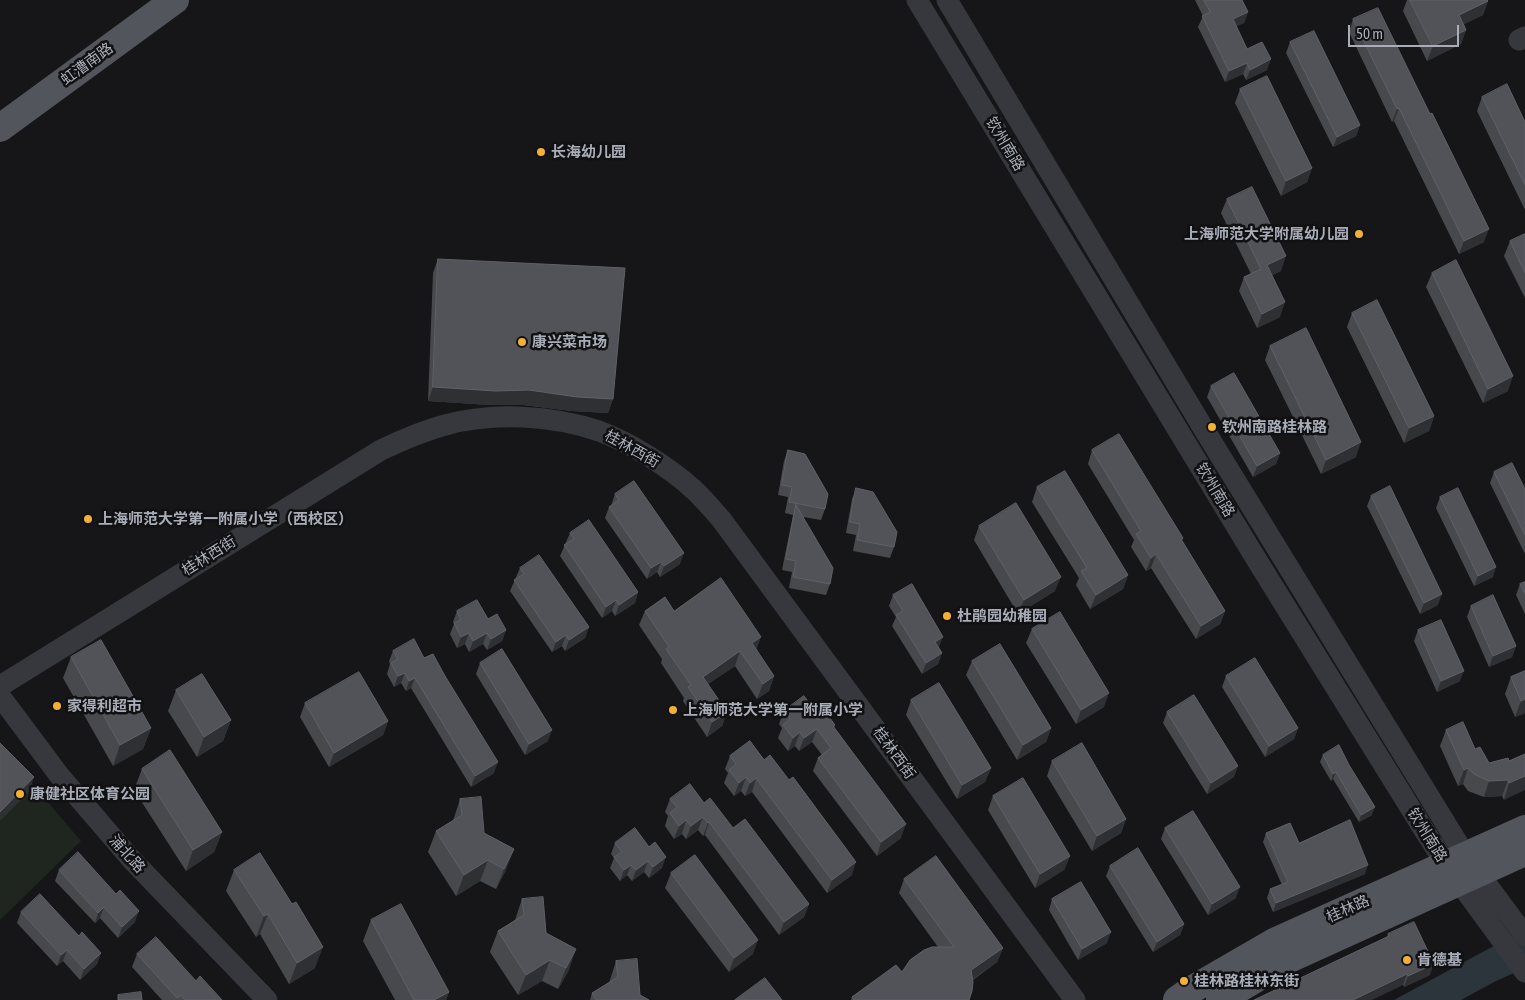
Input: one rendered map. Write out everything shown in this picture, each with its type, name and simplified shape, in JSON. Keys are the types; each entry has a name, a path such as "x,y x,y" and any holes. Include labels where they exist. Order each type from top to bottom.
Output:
{"main road":[{"name":"虹漕南路","path":"0,128 175,0"},
{"name":"桂林路","path":"1220,1000 1287,960 1462,869 1525,829"},
{"name":"桂林路","path":"1177,1000 1274,942 1462,869 1525,852"}],"street":[{"name":"钦州南路","path":"917,0 1258,562 1462,869 1520,929"},
{"name":"钦州南路","path":"947,0 1205,431 1500,937 1525,971"},
{"name":"桂林西街","path":"0,686 381,450 412,436 446,424 485,418 526,418 565,422 600,432 632,447 664,466 692,488 722,519 1075,1000"},
{"name":"浦北路","path":"0,696 60,775 132,860 267,1000"}],"shaded area":[{"name":"康健社区体育公园","path":"0,746 81,841 0,920"},
{"path":"1525,929 1525,968 1461,1000 1394,1000"}],"building":[{"path":"1204,0 1242,0 1248,12 1233,19 1247,49 1262,42 1271,59 1250,70 1247,63 1229,71 1202,16 1210,12"},
{"path":"1410,0 1488,1 1459,15 1466,30 1433,46"},
{"path":"1378,8 1489,229 1464,241 1353,19"},
{"path":"1314,31 1360,125 1337,137 1290,42"},
{"path":"1267,76 1312,168 1286,181 1240,89"},
{"path":"1507,84 1525,122 1525,185 1482,97"},
{"path":"1252,187 1286,256 1267,265 1285,302 1262,314 1244,277 1261,269 1227,199"},
{"path":"1525,234 1525,273 1510,241"},
{"name":"康兴菜市场","path":"438,259 625,268 613,399 577,397 529,390 495,391 433,387"},
{"path":"1456,260 1513,376 1488,389 1432,273"},
{"path":"1377,300 1434,416 1409,428 1352,313"},
{"path":"1306,328 1361,442 1326,460 1270,346"},
{"path":"1234,373 1280,453 1257,466 1211,386"},
{"path":"1119,434 1225,611 1201,626 1156,554 1151,558 1136,534 1141,531 1092,450"},
{"path":"788,450 805,454 828,494 825,509 789,502 792,487 782,485"},
{"path":"1512,463 1525,489 1525,535 1494,472"},
{"path":"1065,471 1128,575 1096,595 1081,571 1087,568 1037,487"},
{"path":"634,481 684,553 664,566 661,562 651,568 609,507 619,500 615,494"},
{"path":"1390,486 1442,594 1424,603 1371,496"},
{"path":"856,488 873,492 897,532 894,547 857,540 860,524 850,522"},
{"path":"1458,488 1496,567 1478,576 1440,497"},
{"path":"1016,503 1061,577 1024,600 979,526"},
{"path":"796,505 833,568 830,584 793,577 796,561 786,559"},
{"path":"589,520 638,592 619,605 616,600 606,607 564,545 574,539 570,533"},
{"path":"539,555 589,627 569,640 566,635 556,642 514,580 524,574 520,568"},
{"path":"721,578 761,637 752,643 774,676 763,684 740,651 703,677 727,712 712,722 688,687 691,685 666,649 669,647 645,611 665,597 674,611"},
{"path":"1525,582 1525,594 1520,584"},
{"path":"912,584 943,637 935,642 942,653 926,663 896,615 903,611 893,595"},
{"path":"1493,595 1516,646 1493,656 1471,606"},
{"path":"477,600 488,619 497,614 506,630 491,639 487,633 473,641 469,633 461,637 454,623 461,620 457,611"},
{"path":"1060,612 1109,693 1081,710 1032,629"},
{"path":"1441,620 1464,671 1441,681 1418,630"},
{"path":"414,639 424,658 433,654 498,762 475,776 415,678 409,681 405,673 398,676 391,663 398,659 393,651"},
{"path":"101,640 151,728 120,745 71,657"},
{"path":"1000,644 1051,728 1023,745 972,661"},
{"path":"502,649 552,730 529,744 480,663"},
{"path":"1255,658 1298,728 1269,746 1226,676"},
{"path":"1525,671 1525,699 1521,701 1511,677"},
{"path":"359,672 388,721 334,753 305,703"},
{"path":"202,674 231,720 204,737 176,690"},
{"path":"939,683 991,768 962,785 911,700"},
{"path":"1194,695 1238,766 1211,783 1167,712"},
{"path":"804,696 818,715 824,710 835,725 833,726 906,824 881,842 818,758 831,748 817,729 804,738 800,732 793,738 783,725 790,719 784,711"},
{"path":"1463,722 1475,749 1480,747 1489,763 1508,758 1509,761 1525,754 1525,776 1509,783 1508,780 1489,781 1474,774 1468,768 1464,770 1446,730"},
{"path":"750,741 764,760 770,755 789,780 793,777 856,862 832,880 756,778 750,783 746,777 739,783 729,770 736,764 730,756"},
{"path":"0,743 34,777 0,812"},
{"path":"1082,743 1126,819 1097,836 1052,761"},
{"path":"1339,745 1375,807 1361,815 1336,772 1333,774 1323,755"},
{"path":"170,750 222,832 193,850 142,769"},
{"path":"1023,778 1070,856 1040,874 993,796"},
{"path":"690,784 704,803 710,798 733,828 745,819 809,904 784,922 709,822 703,817 691,826 686,820 679,826 670,813 677,807 670,799"},
{"path":"481,797 484,833 514,849 504,869 488,860 464,875 436,831 462,815 460,799"},
{"path":"1193,811 1240,887 1212,904 1165,828"},
{"path":"1350,820 1368,865 1276,903 1270,889 1288,882 1266,833 1290,823 1299,843"},
{"path":"635,828 649,847 655,842 666,857 653,867 648,861 636,870 631,865 624,870 614,857 622,852 615,843"},
{"path":"1138,848 1184,924 1157,942 1110,866"},
{"path":"78,852 116,894 120,890 139,911 122,927 104,907 98,913 59,870"},
{"path":"260,853 292,904 296,902 323,947 297,963 268,914 264,916 234,870"},
{"path":"695,855 758,940 734,958 671,873"},
{"path":"936,856 1003,948 971,970 973,982 969,1000 854,1000 852,997 896,965 902,972 910,960 924,950 932,947 954,947 904,879"},
{"path":"1081,882 1111,932 1082,949 1052,899"},
{"path":"40,894 79,936 82,932 101,953 84,969 67,950 61,955 21,912"},
{"path":"543,897 546,933 576,949 566,968 550,960 526,975 498,931 524,915 522,899"},
{"path":"401,904 449,992 434,1000 414,1000 371,920"},
{"path":"1414,922 1434,964 1408,976 1407,974 1353,1000 1254,1000 1389,936 1388,934"},
{"path":"156,937 196,981 200,976 222,1000 185,1000 181,995 177,998 137,954"},
{"path":"637,959 640,995 649,1000 596,1000 592,993 618,977 616,961"},
{"path":"765,978 782,1000 735,1000"},
{"path":"141,992 142,1000 118,1000 118,995"}],"place":[{"name":"长海幼儿园","path":"541,152"},
{"name":"上海师范大学附属幼儿园","path":"1359,234"},
{"name":"康兴菜市场","path":"522,342"},
{"name":"钦州南路桂林路","path":"1212,427"},
{"name":"上海师范大学第一附属小学（西校区）","path":"88,519"},
{"name":"杜鹃园幼稚园","path":"947,616"},
{"name":"家得利超市","path":"57,706"},
{"name":"上海师范大学第一附属小学","path":"673,710"},
{"name":"康健社区体育公园","path":"20,794"},
{"name":"肯德基","path":"1407,960"},
{"name":"桂林路桂林东街","path":"1184,981"}]}
